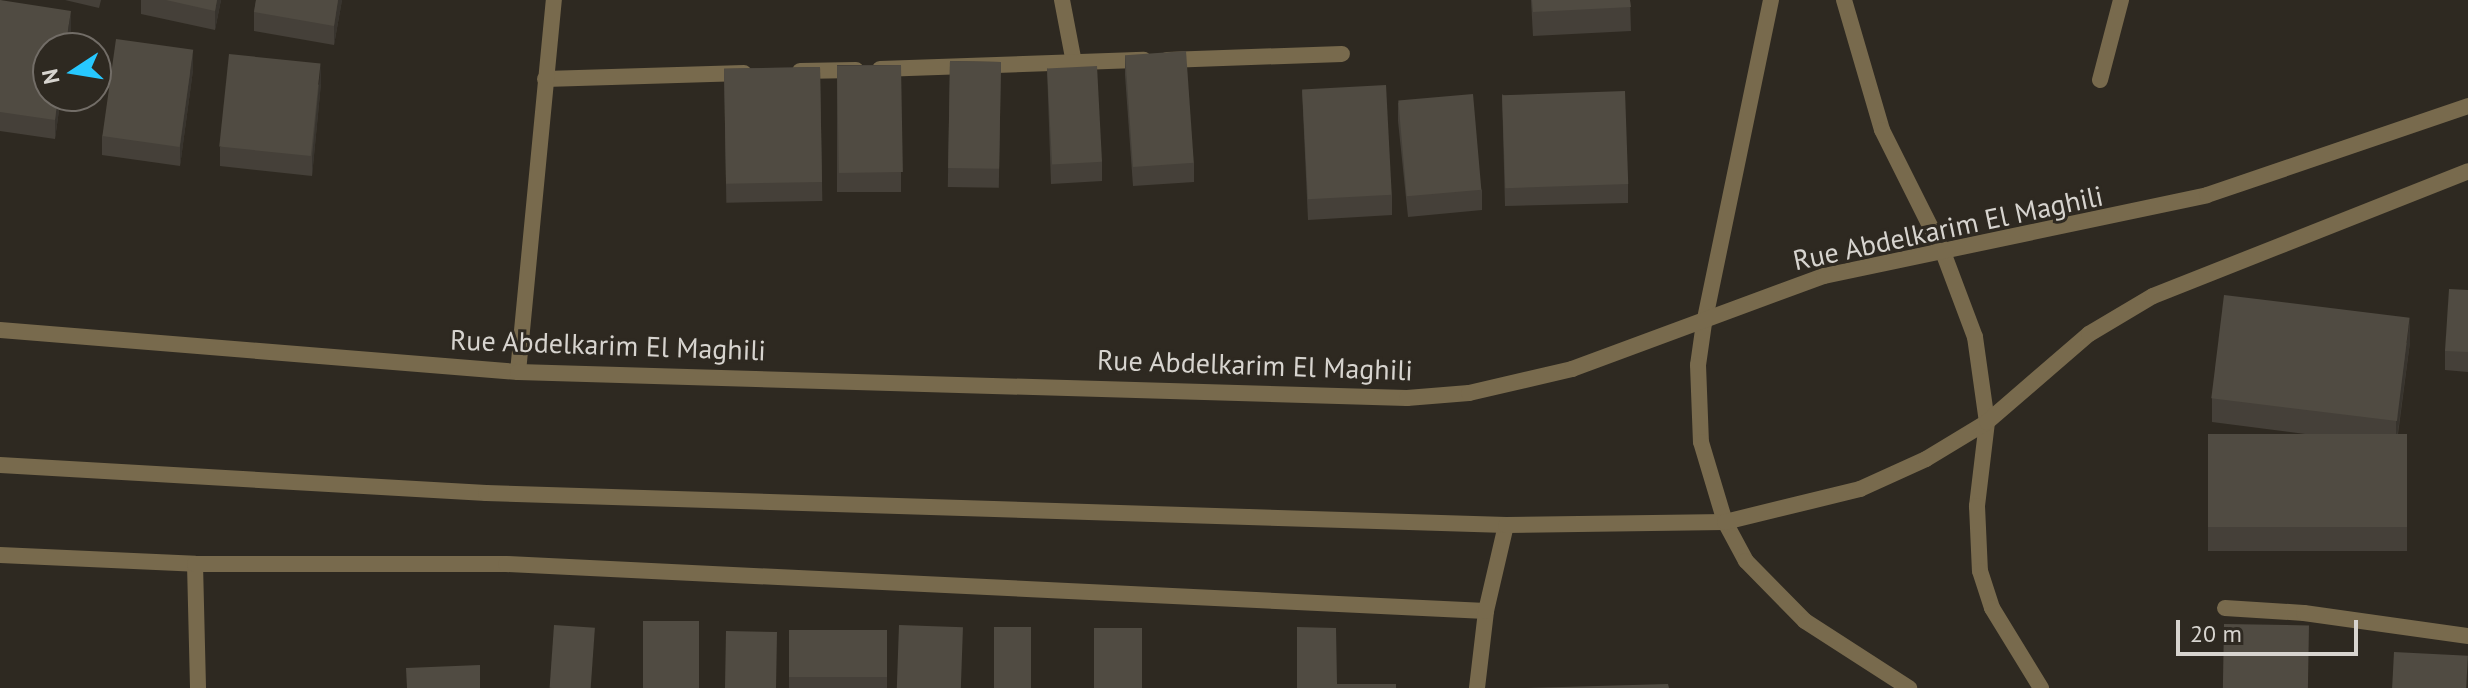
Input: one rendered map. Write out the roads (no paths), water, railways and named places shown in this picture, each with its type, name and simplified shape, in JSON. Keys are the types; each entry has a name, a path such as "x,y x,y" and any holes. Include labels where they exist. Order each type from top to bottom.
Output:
{"street":[{"path":"518,372 553,0"},
{"path":"1062,0 1074,63"},
{"path":"1771,0 1704,323 1698,365 1701,442 1725,522 1746,561 1805,621 1909,688"},
{"path":"1844,0 1882,130 1943,252 1975,337 1987,422 1977,506 1980,571 1992,608 2041,688"},
{"path":"2100,80 2121,0"},
{"path":"545,79 1342,54"},
{"name":"Rue Abdelkarim El Maghili","path":"0,330 518,372 1407,398 1518,384 1704,323 1824,276 2207,195 2468,106"},
{"path":"0,465 486,493 1506,525 1725,522 1792,510 1860,489 1926,459 1987,422 2089,334 2153,296 2468,171"},
{"path":"1477,688 1486,611 1506,525"},
{"path":"0,555 195,564 506,564 1486,611"},
{"path":"195,564 198,688"},
{"path":"2225,608 2304,613 2468,636"}]}
